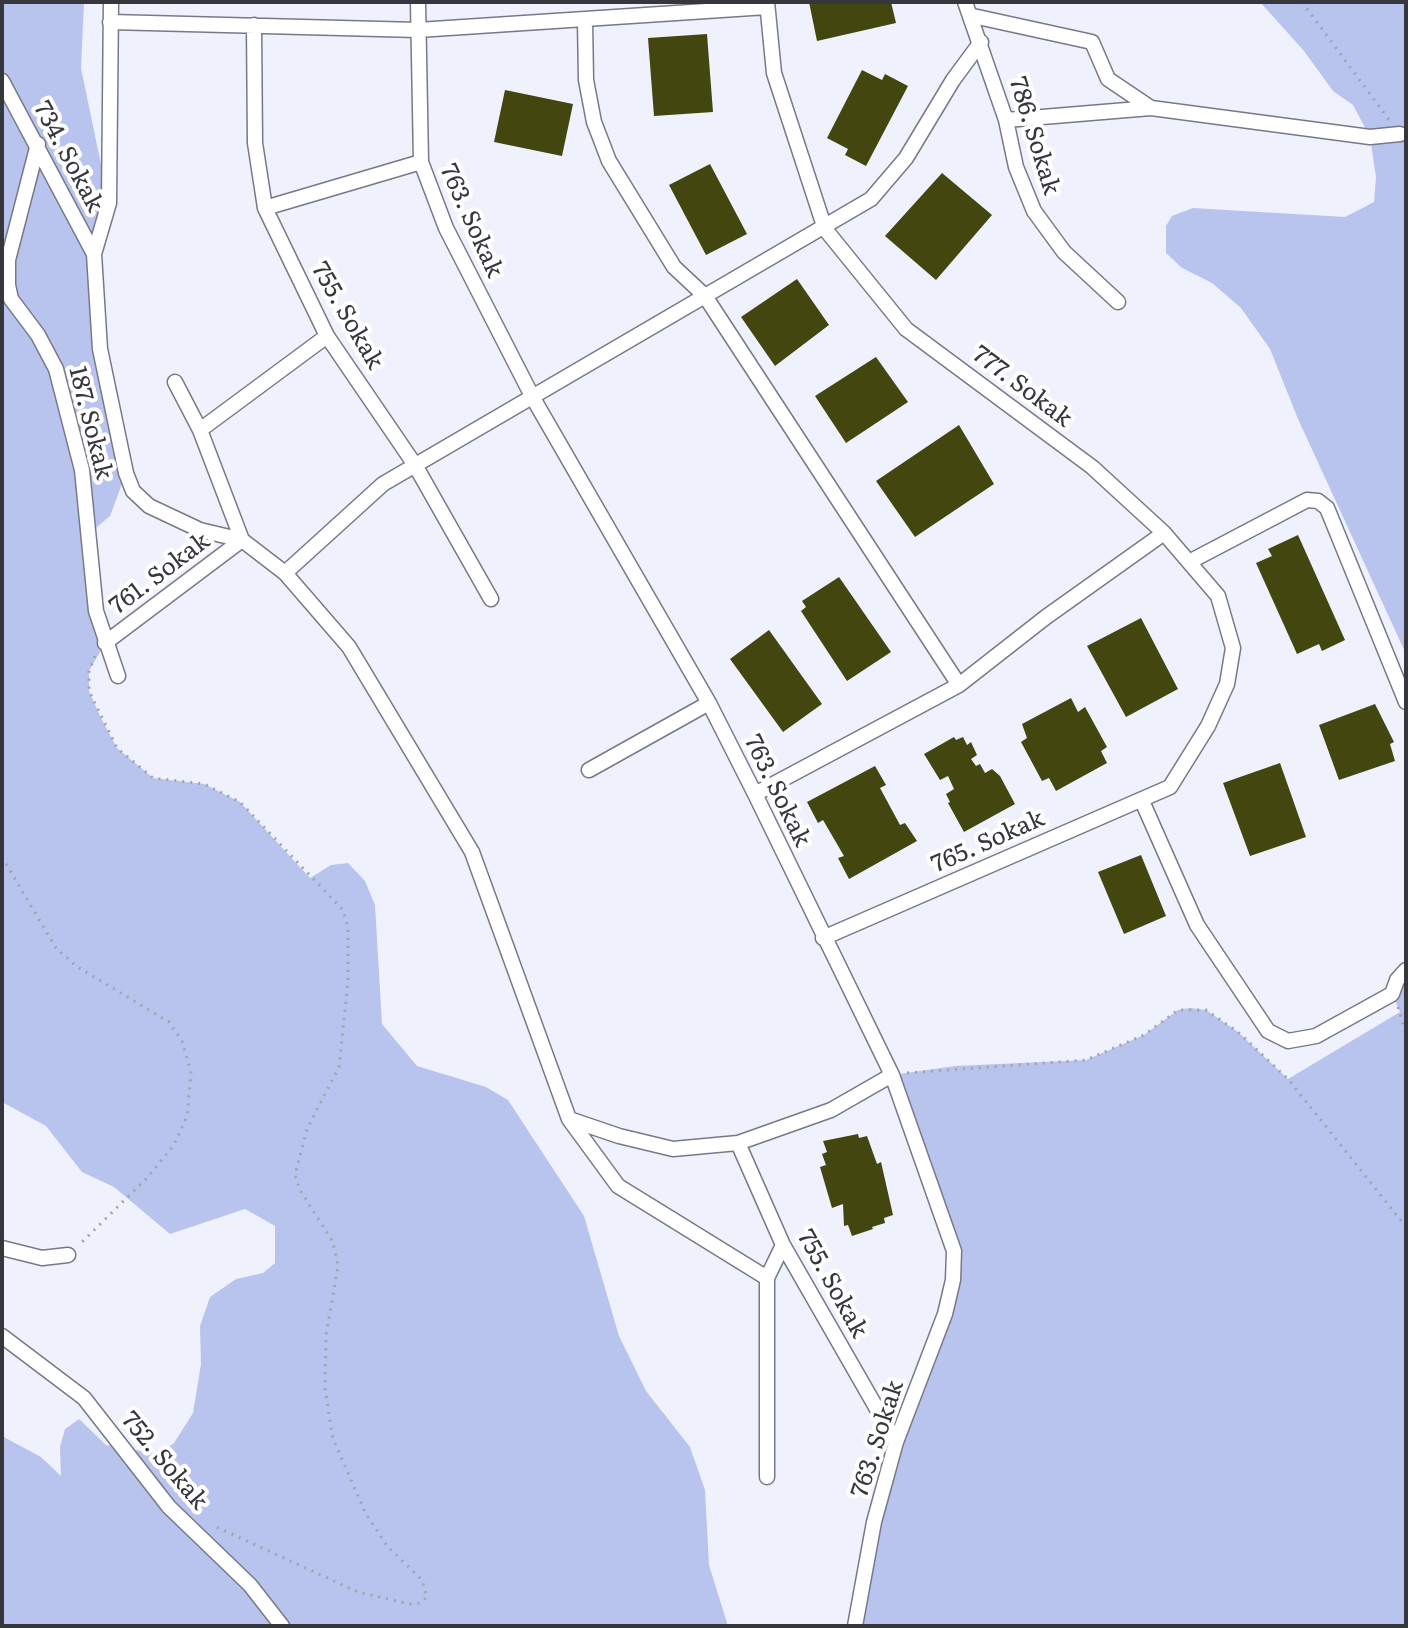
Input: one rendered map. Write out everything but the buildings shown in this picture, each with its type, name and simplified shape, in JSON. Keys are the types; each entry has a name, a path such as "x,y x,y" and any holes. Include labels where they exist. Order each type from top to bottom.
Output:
{"street":[{"path":"111,2 109,203 94,254 100,349 126,473 133,491 149,506 172,519 242,540 285,573 349,647 472,852 569,1119 618,1186 767,1278"},
{"name":"763. Sokak","path":"418,2 421,162 446,228 533,398 709,703 755,794 892,1075 954,1251 953,1280 945,1314 896,1442 874,1522 855,1626"},
{"name":"786. Sokak","path":"965,2 973,16 1006,120 1016,167 1034,211 1064,252 1118,302"},
{"path":"110,22 418,30 585,20 767,4"},
{"name":"777. Sokak","path":"767,4 774,73 825,229 906,329 1092,467 1164,533 1218,596 1233,648 1227,684 1208,726 1170,787"},
{"path":"973,16 1092,42 1108,79 1151,108"},
{"path":"585,20 586,80 594,122 609,161 674,267 705,296 959,685"},
{"name":"755. Sokak","path":"254,25 255,143 265,208 327,336 415,465 491,599"},
{"path":"285,573 383,484 825,229 871,199 906,158 953,80 981,42"},
{"name":"734. Sokak","path":"2,81 94,254"},
{"path":"1006,120 1151,108 1370,137 1400,134"},
{"name":"187. Sokak","path":"38,144 8,260 8,285 11,299 38,335 56,369 82,470 96,611 118,676"},
{"path":"265,208 421,162"},
{"path":"200,430 327,336"},
{"path":"175,382 200,430 242,540"},
{"path":"1189,562 1307,500 1318,501 1327,508 1406,702"},
{"path":"755,794 959,685 1046,617 1164,533"},
{"name":"761. Sokak","path":"105,643 242,540"},
{"path":"589,770 709,703"},
{"name":"765. Sokak","path":"823,938 1170,787"},
{"path":"1142,801 1197,925 1268,1031 1288,1041 1316,1036 1398,981"},
{"path":"569,1119 673,1149 738,1143 831,1110 892,1075"},
{"name":"755. Sokak","path":"738,1143 783,1245 896,1442"},
{"path":"767,1477 767,1278 783,1245"},
{"path":"2,1248 42,1258 68,1255"},
{"name":"752. Sokak","path":"2,1336 84,1398 169,1507 250,1585 282,1626"}],"path":[{"path":"1302,2 1400,134"},
{"path":"105,643 89,671 89,691 117,748 153,778 204,784 240,802 343,910 348,981 339,1067 307,1129 295,1175 300,1190 333,1242 338,1266 326,1335 325,1389 333,1439 366,1514 387,1546 422,1580 427,1597 420,1603 410,1604 358,1592 209,1524"},
{"path":"2,857 56,948 76,966 169,1022 182,1041 191,1072 187,1116 174,1145 98,1229 68,1255"},
{"path":"1398,981 1406,1034"},
{"path":"892,1075 955,1066 1086,1060 1144,1035 1178,1010 1206,1010 1238,1032 1288,1079 1406,1227"}],"shaded area":[{"path":"2,2 84,2 81,68 109,203 94,254 96,313 126,473 110,516 90,533 105,643 89,671 89,691 100,716 117,748 153,778 204,784 240,802 310,878 331,865 348,863 365,881 375,905 382,1024 417,1066 486,1087 508,1100 584,1216 619,1336 646,1391 690,1447 705,1490 709,1565 728,1626 2,1626 2,1436 41,1457 61,1476 60,1447 65,1429 79,1419 106,1445 159,1454 174,1443 193,1413 201,1364 200,1326 210,1297 236,1279 263,1273 275,1263 275,1226 245,1209 170,1234 114,1187 82,1172 46,1126 2,1102"},
{"path":"1260,2 1406,2 1406,654 1298,419 1270,349 1241,308 1212,283 1182,268 1166,253 1166,226 1172,216 1193,208 1345,217 1374,202 1376,177 1370,137 1353,105 1333,91 1304,51"},
{"path":"1406,970 1406,1626 855,1626 874,1522 919,1386 954,1251 892,1075 955,1066 1086,1060 1144,1035 1178,1010 1190,1008 1206,1010 1238,1032 1288,1079 1400,1012 1392,994"}]}
